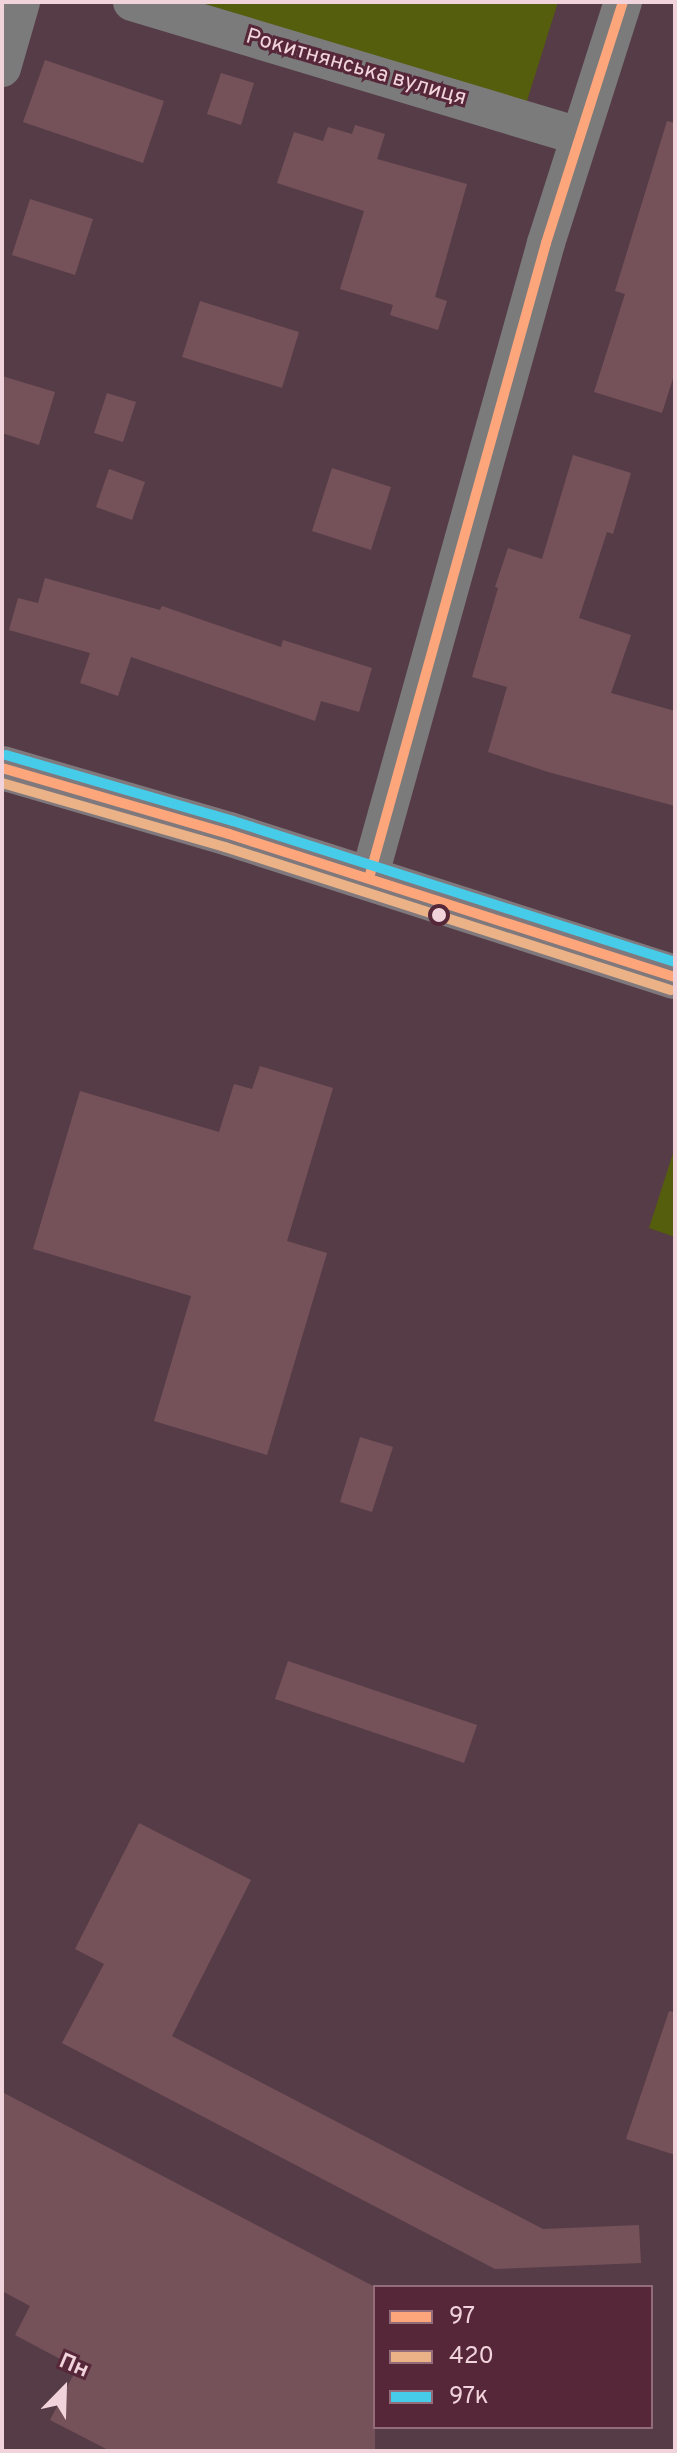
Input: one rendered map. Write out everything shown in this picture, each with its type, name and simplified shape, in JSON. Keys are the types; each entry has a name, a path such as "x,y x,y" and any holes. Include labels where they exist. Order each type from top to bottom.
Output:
{"main road":[{"path":"2,768 369,878 670,974"}],"street":[{"path":"2,68 21,2"},
{"name":"Рокитнянська вулиця","path":"132,2 579,136"},
{"path":"369,878 579,136 623,2"}],"green space":[{"path":"198,2 558,2 526,104"},
{"path":"675,1147 675,1237 649,1228"}],"building":[{"path":"45,60 164,101 143,163 23,122"},
{"path":"221,73 254,83 241,125 207,114"},
{"path":"667,121 675,123 675,372 662,413 594,392 625,294 615,291"},
{"path":"355,125 385,134 377,159 467,184 435,297 447,301 438,330 390,315 393,305 340,289 364,211 277,183 294,132 323,141 328,127 352,134"},
{"path":"30,199 93,219 75,275 12,255"},
{"path":"200,301 299,332 282,388 182,357"},
{"path":"2,376 55,392 39,445 2,433"},
{"path":"107,393 136,402 123,442 94,433"},
{"path":"573,455 631,473 613,534 607,532 579,618 631,635 611,693 675,711 675,806 548,772 488,752 507,687 472,677 498,588 495,587 508,548 542,559"},
{"path":"332,468 391,487 371,550 312,531"},
{"path":"109,469 145,482 132,520 96,507"},
{"path":"45,578 160,610 162,606 281,647 283,640 372,668 359,712 321,701 315,721 131,657 118,696 80,683 90,653 9,630 18,598 38,603"},
{"path":"260,1066 333,1088 287,1241 327,1253 267,1455 154,1421 191,1296 33,1249 80,1091 219,1132 234,1084 252,1089"},
{"path":"360,1437 393,1447 372,1512 340,1502"},
{"path":"288,1661 477,1725 464,1763 275,1699"},
{"path":"139,1823 251,1880 172,2036 543,2229 639,2225 641,2263 495,2269 62,2043 104,1964 75,1949"},
{"path":"669,2011 675,2012 675,2155 626,2139"},
{"path":"2,2092 373,2286 375,2451 110,2451 50,2420 77,2368 15,2335 30,2306 2,2291"}],"transit line":[{"name":"97","path":"369,878 546,243 623,2"},
{"name":"97к","path":"6,755 233,821 675,962"},
{"name":"97","path":"2,768 229,834 675,977"},
{"name":"420","path":"2,783 225,847 671,990"}]}
